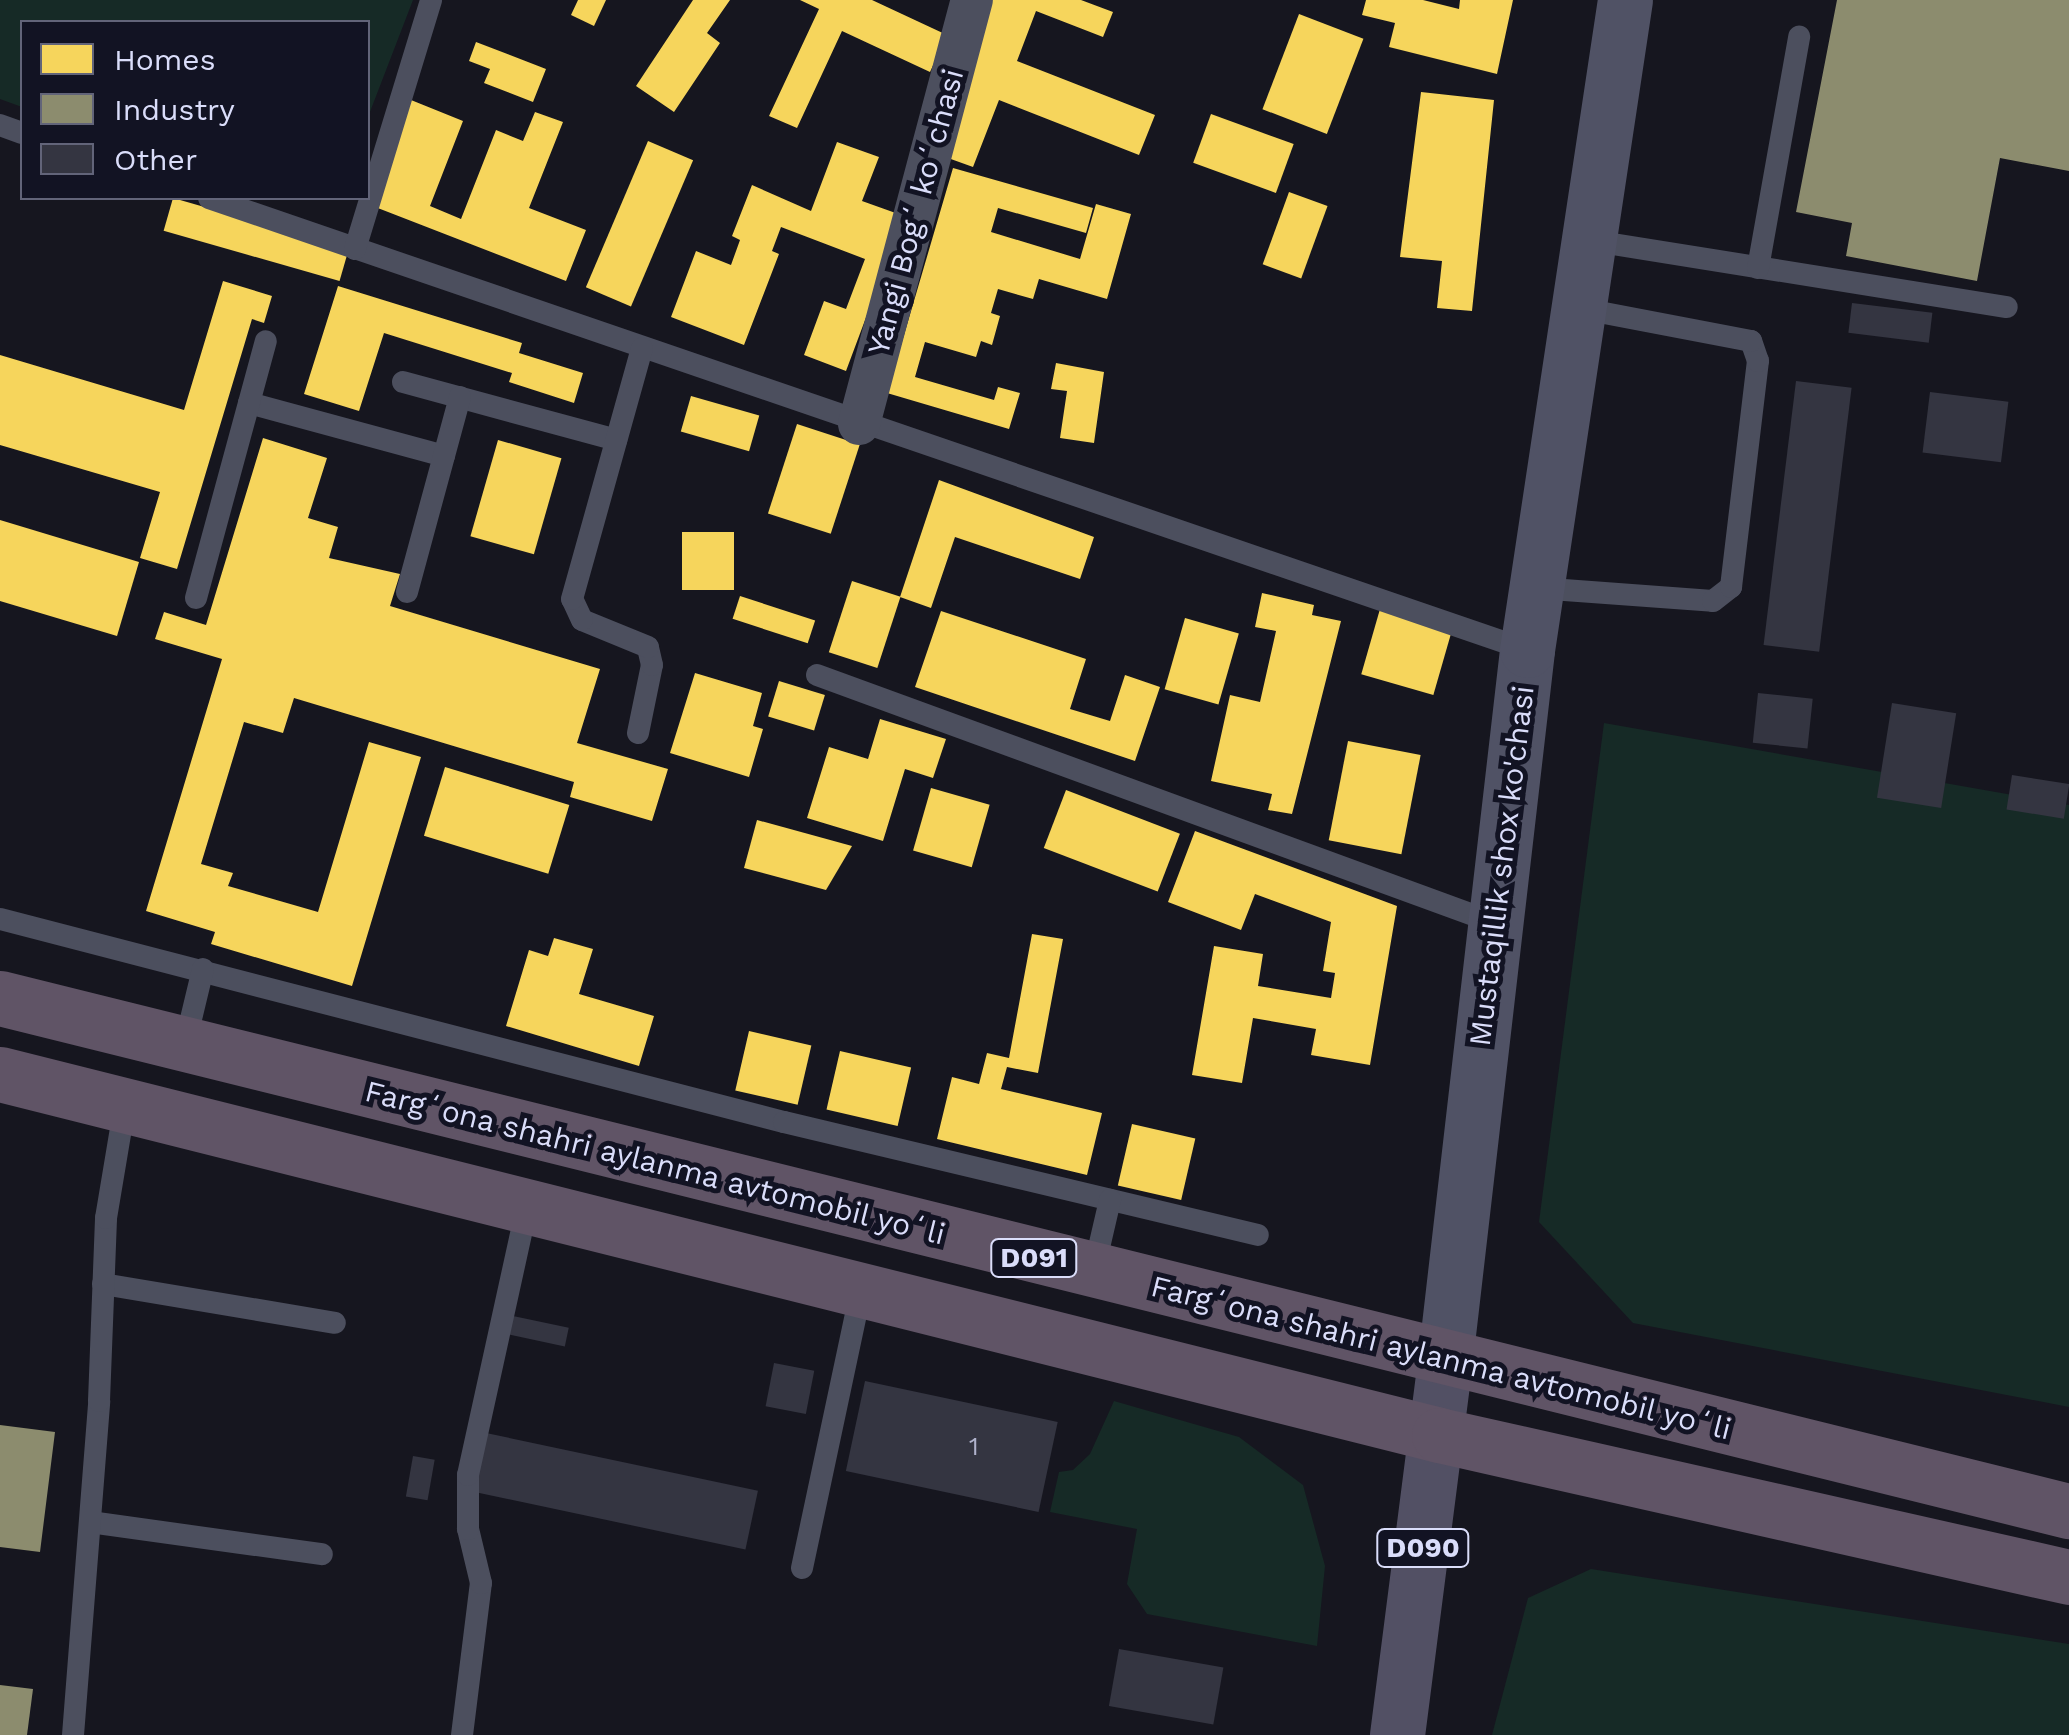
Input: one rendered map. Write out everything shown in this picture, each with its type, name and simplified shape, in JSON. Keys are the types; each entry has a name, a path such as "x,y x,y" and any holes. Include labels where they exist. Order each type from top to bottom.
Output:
{"highway":[{"name":"Fargʻona shahri aylanma avtomobil yoʻli","path":"0,998 1093,1273 2069,1511"},
{"name":"D091","path":"0,1074 1439,1436 2069,1577"}],"main road":[{"name":"Mustaqillik shox ko'chasi","path":"1397,1735 1439,1436 1526,650 1624,0"}],"street":[{"name":"Yangi Bogʻ koʻchasi","path":"859,424 972,0"}],"lane":[{"path":"370,199 431,0"},
{"path":"1758,268 1799,37"},
{"path":"215,200 1526,650"},
{"path":"355,248 370,200"},
{"path":"1588,240 2007,307"},
{"path":"1537,588 1713,600 1731,587 1758,362 1751,341 1578,308"},
{"path":"196,598 266,341"},
{"path":"638,733 652,664 648,646 582,620 572,599 642,349"},
{"path":"403,382 616,440"},
{"path":"407,592 460,398"},
{"path":"249,403 444,456"},
{"path":"817,675 1495,923"},
{"path":"0,919 784,1122 1258,1235"},
{"path":"185,1045 204,969"},
{"path":"73,1735 90,1522 106,1218 125,1106"},
{"path":"1093,1273 1110,1200"},
{"path":"462,1735 481,1583 468,1529 468,1476 527,1206"},
{"path":"103,1284 335,1322"},
{"path":"802,1568 861,1290"},
{"path":"90,1522 322,1554"}],"green space":[{"path":"0,0 413,0 370,112 370,20 20,20 20,106 0,99"},
{"path":"1604,723 2069,805 2069,1407 1633,1323 1539,1222"},
{"path":"1114,1401 1239,1437 1303,1485 1325,1566 1317,1646 1147,1614 1127,1584 1137,1529 1050,1512 1059,1472 1073,1470 1090,1454"},
{"path":"1591,1569 2069,1644 2069,1735 1492,1735 1528,1598"}],"building: Homes":[{"path":"578,0 606,0 594,26 571,15"},
{"path":"693,0 730,0 707,33 720,43 674,112 636,86"},
{"path":"800,0 872,0 947,35 930,72 842,31 797,128 769,116 819,9"},
{"path":"991,0 1081,0 1113,12 1103,37 1036,11 1017,61 1155,115 1139,155 999,100 973,167 948,158"},
{"path":"1366,0 1423,0 1459,9 1460,0 1513,0 1497,74 1389,47 1395,23 1362,15"},
{"path":"1299,14 1363,39 1327,134 1262,109"},
{"path":"476,42 546,69 533,102 484,83 490,69 469,61"},
{"path":"1421,92 1494,100 1472,311 1437,308 1442,261 1400,257"},
{"path":"411,100 463,121 430,206 461,219 496,130 523,141 535,112 563,122 529,208 586,230 566,281 370,205"},
{"path":"1211,114 1294,144 1276,193 1193,163"},
{"path":"648,141 693,160 631,307 586,287"},
{"path":"837,142 879,157 862,201 904,216 846,371 804,355 824,301 846,309 865,259 781,227 772,251 779,254 744,345 671,317 696,251 731,265 740,240 732,236 752,185 811,211"},
{"path":"953,168 1093,208 1086,233 998,208 991,232 1080,259 1096,204 1131,214 1107,299 1039,279 1033,299 998,289 991,313 1000,316 992,345 981,341 976,357 925,342 915,377 994,400 998,387 1020,393 1009,429 887,393"},
{"path":"1289,192 1328,206 1301,278 1263,264"},
{"path":"172,200 349,248 340,281 164,231"},
{"path":"223,281 272,296 264,323 252,319 177,569 140,558 160,492 0,445 0,355 184,410"},
{"path":"338,286 522,343 519,353 583,373 574,403 509,382 512,373 384,333 359,411 304,394"},
{"path":"1056,363 1104,372 1094,443 1060,438 1067,391 1051,389"},
{"path":"691,396 759,416 749,451 681,432"},
{"path":"797,424 860,444 831,534 768,513"},
{"path":"263,438 327,458 308,518 338,527 329,558 400,574 390,606 600,669 577,743 668,769 652,821 570,797 574,782 294,698 283,733 244,722 201,864 233,873 228,886 318,912 369,742 421,757 352,986 211,944 215,932 146,911 222,659 155,639 164,612 206,625"},
{"path":"498,440 561,458 534,554 470,536"},
{"path":"939,480 1094,537 1080,579 955,537 931,608 900,597"},
{"path":"0,520 139,562 117,636 0,601"},
{"path":"682,532 734,532 734,590 682,590"},
{"path":"852,581 901,597 877,668 829,652"},
{"path":"1262,593 1314,605 1312,615 1341,621 1292,814 1268,810 1272,794 1211,781 1230,695 1260,702 1276,631 1255,627"},
{"path":"740,596 815,620 808,643 733,619"},
{"path":"1380,609 1452,630 1433,695 1361,674"},
{"path":"941,611 1086,659 1070,709 1110,721 1125,675 1160,687 1135,761 915,687"},
{"path":"1185,618 1239,633 1218,705 1165,689"},
{"path":"695,673 762,693 753,726 763,729 749,777 670,753"},
{"path":"779,681 825,695 814,730 768,716"},
{"path":"880,719 946,739 933,778 905,769 883,841 807,818 829,747 868,759"},
{"path":"1348,741 1421,755 1401,854 1329,840"},
{"path":"445,767 569,805 548,874 424,836"},
{"path":"931,788 990,805 972,867 913,850"},
{"path":"1066,790 1180,834 1158,892 1044,848"},
{"path":"757,820 852,846 826,890 744,868"},
{"path":"1195,831 1397,906 1370,1065 1311,1055 1316,1029 1253,1018 1242,1083 1192,1075 1214,946 1263,954 1258,986 1331,998 1335,973 1323,971 1331,922 1255,894 1241,930 1168,902"},
{"path":"1032,934 1063,939 1038,1073 1007,1067 1001,1089 1102,1113 1087,1175 937,1139 952,1077 979,1084 987,1053 1009,1058"},
{"path":"554,938 593,949 579,994 654,1016 639,1066 506,1026 529,950 548,956"},
{"path":"749,1031 811,1045 798,1105 735,1090"},
{"path":"840,1051 911,1067 898,1126 827,1109"},
{"path":"1132,1124 1195,1139 1181,1200 1118,1185"}],"building: Industry":[{"path":"1837,0 2069,0 2069,171 2000,158 1977,281 1846,256 1852,223 1796,212"},
{"path":"0,1425 55,1432 40,1552 0,1547"},
{"path":"0,1685 33,1689 27,1735 0,1735"}],"building: Other":[{"path":"1852,303 1932,313 1929,343 1848,333"},
{"path":"1796,381 1852,388 1819,652 1764,645"},
{"path":"1930,392 2008,402 2001,462 1923,453"},
{"path":"1758,693 1813,699 1807,748 1753,743"},
{"path":"1892,703 1956,713 1941,808 1877,798"},
{"path":"2012,775 2069,784 2064,819 2007,810"},
{"path":"513,1316 569,1328 565,1346 509,1335"},
{"path":"774,1363 814,1371 806,1414 766,1406"},
{"path":"865,1381 1058,1422 1039,1512 846,1471"},
{"path":"486,1433 758,1491 745,1549 474,1492"},
{"path":"413,1456 435,1460 428,1500 406,1496"},
{"path":"1119,1649 1223,1667 1213,1725 1109,1706"}]}
